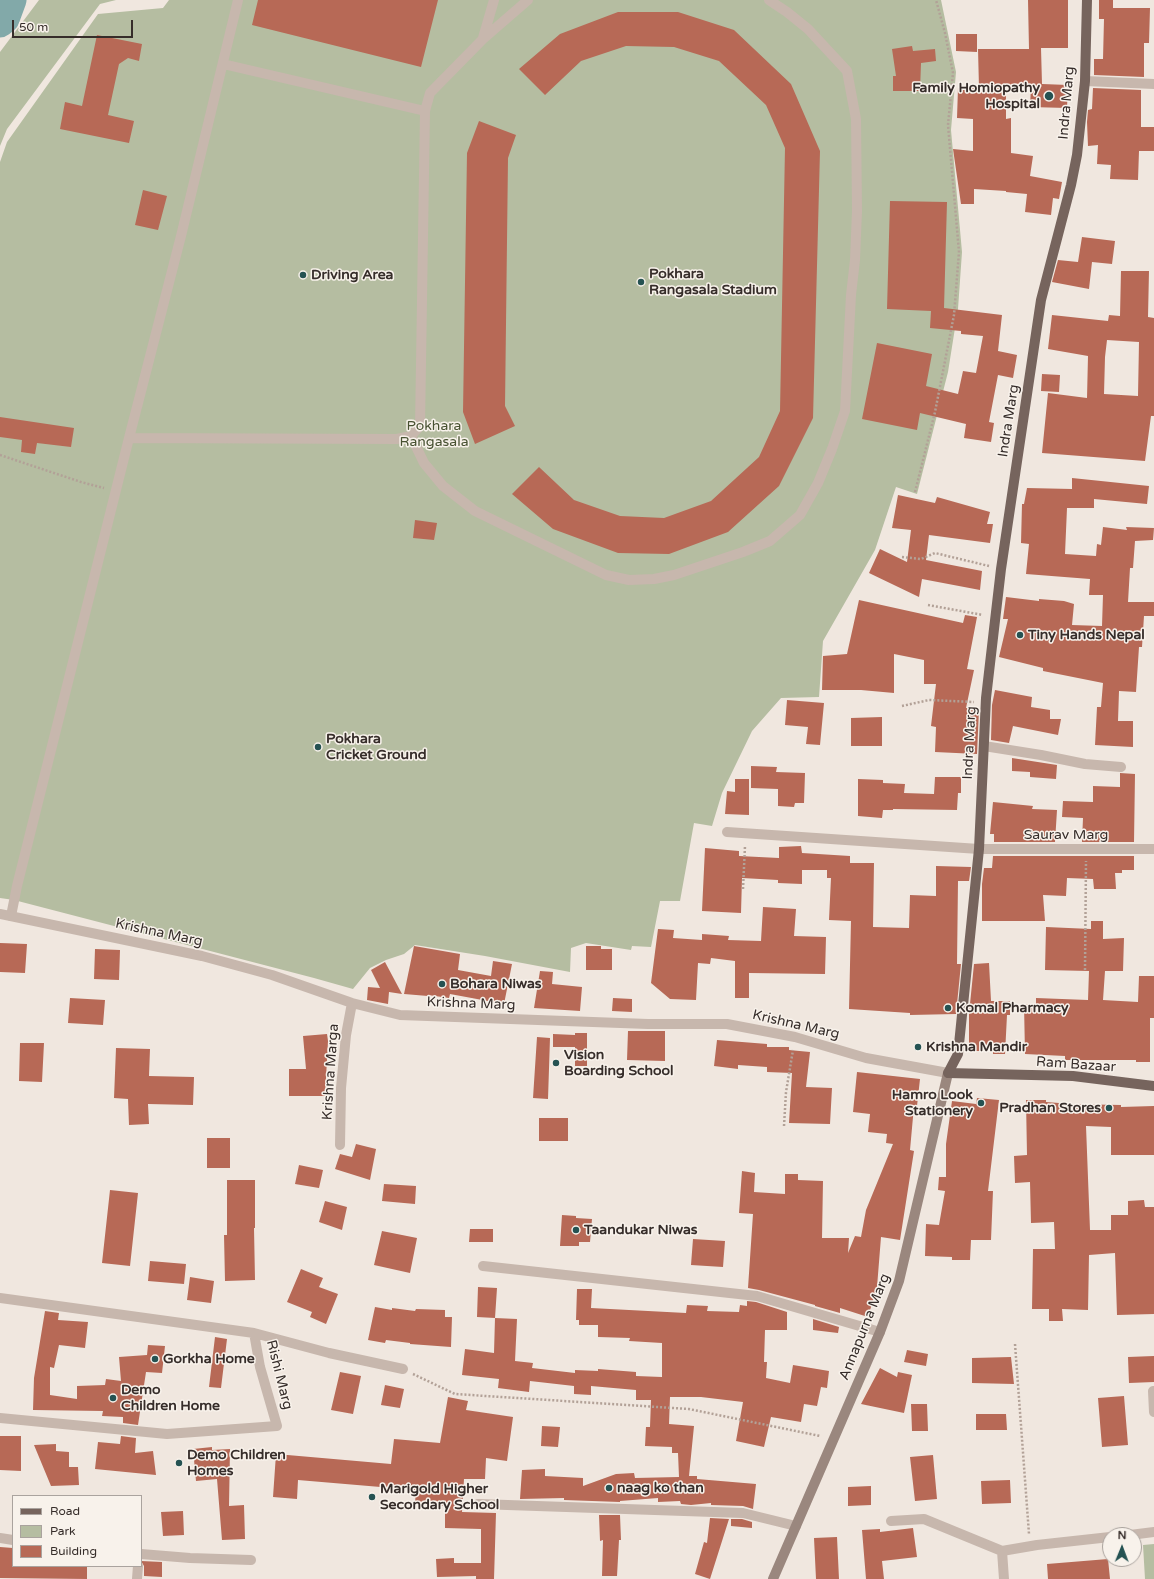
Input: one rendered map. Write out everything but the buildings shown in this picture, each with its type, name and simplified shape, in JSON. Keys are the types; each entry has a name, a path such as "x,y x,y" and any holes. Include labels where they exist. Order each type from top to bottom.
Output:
{"main road":[{"name":"Indra Marg","path":"948,1073 958,1054 979,849 986,703 1001,569 1041,300 1071,185 1077,156 1085,81 1088,0"},
{"name":"Ram Bazaar","path":"948,1073 1073,1076 1154,1086"},
{"name":"Annapurna Marg","path":"773,1579 880,1332 899,1282 948,1073"}],"street":[{"path":"11,916 17,886 115,490 181,236 238,0"},
{"path":"483,39 494,0"},
{"path":"129,438 397,439 411,436 420,426 425,111 430,93 483,39 528,0"},
{"path":"411,436 424,463 443,486 475,511 606,575 629,580 674,575 742,552 770,541 800,515 818,483 846,411 850,310 855,260 857,211 856,119 847,71 808,28 769,0"},
{"path":"223,64 425,111"},
{"path":"1085,81 1154,84"},
{"path":"984,746 1085,764 1121,767"},
{"path":"727,832 979,849"},
{"name":"Saurav Marg","path":"979,849 1154,849"},
{"name":"Krishna Marg","path":"0,914 202,956 272,976 352,1003 400,1015 640,1023 727,1024 795,1037 866,1058 948,1073"},
{"name":"Krishna Marga","path":"340,1145 341,1088 346,1035 352,1003"},
{"path":"483,1266 757,1296 880,1332"},
{"name":"Rishi Marg","path":"0,1298 254,1333 260,1367 277,1426 167,1434 0,1418"},
{"path":"254,1333 329,1353 403,1369"},
{"path":"1153,1391 1154,1412"},
{"path":"478,1504 743,1513 796,1526"},
{"path":"891,1521 924,1519 1002,1551 1029,1546 1102,1538"},
{"path":"1142,1534 1154,1532"},
{"path":"0,1538 12,1540"},
{"path":"1002,1551 1004,1579"},
{"path":"142,1554 190,1558 251,1560"},
{"path":"137,1579 138,1567"}],"path":[{"path":"915,492 935,412 954,315 959,252 948,125 952,73 945,33 936,0"},
{"path":"0,455 81,482 115,490"},
{"path":"902,557 921,559 935,553 1001,569"},
{"path":"928,605 995,617"},
{"path":"902,706 929,700 986,703"},
{"path":"743,889 746,833"},
{"path":"1086,849 1086,970"},
{"path":"784,1126 786,1092 795,1037"},
{"path":"1015,1344 1029,1546"},
{"path":"403,1369 455,1394 689,1409 833,1439"}],"green space":[{"path":"39,0 116,0 100,4 7,129 0,146 0,52"},
{"name":"Pokhara Rangasala","path":"169,0 941,0 956,72 951,130 962,252 958,309 948,372 917,494 896,487 875,550 823,641 819,697 781,698 752,731 722,793 712,826 694,823 680,901 660,901 651,947 632,946 631,950 586,943 571,948 570,972 415,945 404,954 386,960 370,968 353,989 14,900 0,898 0,162 7,142 98,14 163,8"},
{"path":"1154,1544 1154,1579 1145,1579 1143,1545"}],"waterway":[{"path":"0,23 5,19 12,0"}],"place":[{"name":"Family Homiopathy Hospital","path":"1049,96"},
{"name":"Driving Area","path":"303,275"},
{"name":"Pokhara Rangasala Stadium","path":"641,282"},
{"name":"Tiny Hands Nepal","path":"1020,635"},
{"name":"Pokhara Cricket Ground","path":"318,747"},
{"name":"Bohara Niwas","path":"442,984"},
{"name":"Komal Pharmacy","path":"948,1008"},
{"name":"Krishna Mandir","path":"918,1047"},
{"name":"Vision Boarding School","path":"556,1063"},
{"name":"Hamro Look Stationery","path":"981,1103"},
{"name":"Pradhan Stores","path":"1109,1108"},
{"name":"Taandukar Niwas","path":"576,1230"},
{"name":"Gorkha Home","path":"155,1359"},
{"name":"Demo Children Home","path":"113,1398"},
{"name":"Demo Children Homes","path":"179,1463"},
{"name":"naag ko than","path":"609,1488"},
{"name":"Marigold Higher Secondary School","path":"372,1497"}]}
